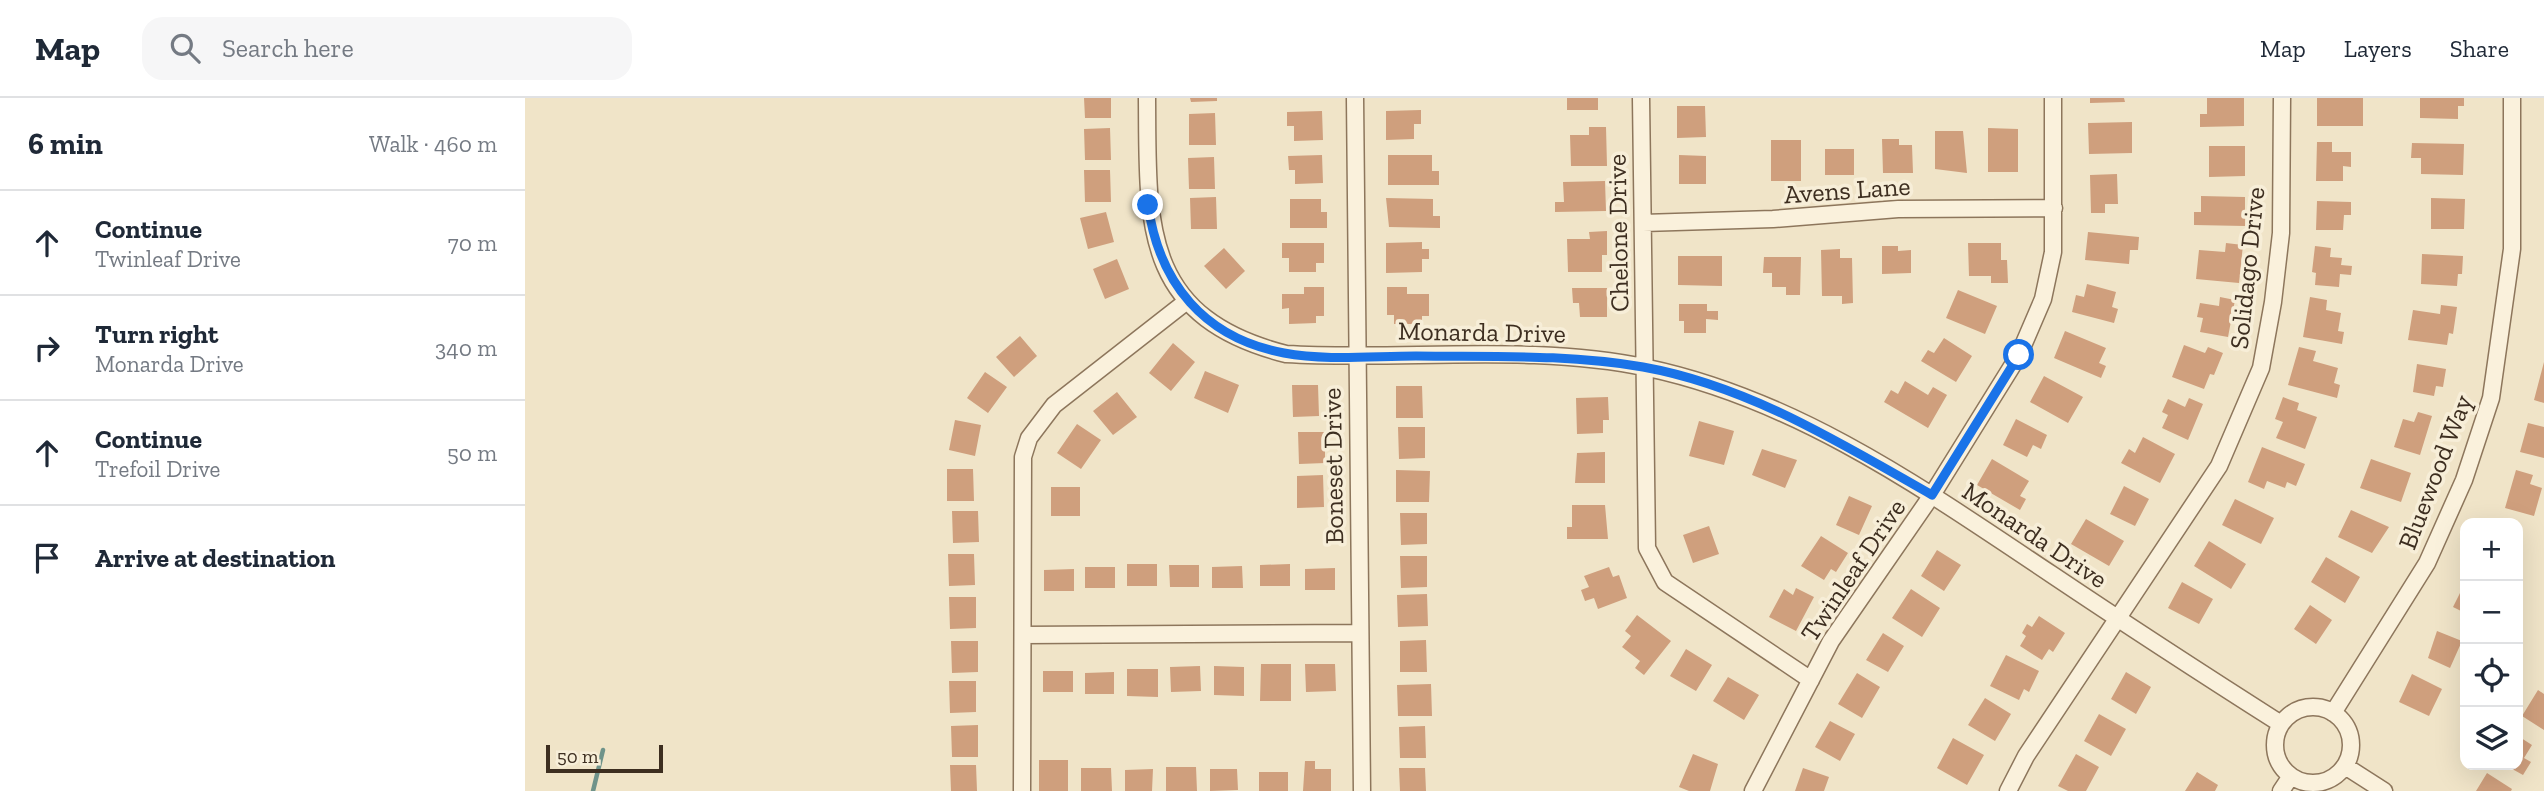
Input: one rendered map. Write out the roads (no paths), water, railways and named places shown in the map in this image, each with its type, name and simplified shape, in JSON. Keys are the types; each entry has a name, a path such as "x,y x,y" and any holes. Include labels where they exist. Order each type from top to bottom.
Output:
{"street":[{"name":"Monarda Drive","path":"1147,98 1148,205 1151,227 1171,280 1187,301 1223,329 1266,349 1286,354 1568,357 1645,368 1718,386 1800,420 1932,495 2281,724"},
{"name":"Boneset Drive","path":"1355,98 1362,791"},
{"name":"Chelone Drive","path":"1640,98 1647,548 1665,582 1811,680"},
{"name":"Twinleaf Drive","path":"1753,791 1831,641 1932,495 2019,355 2043,299 2053,252 2053,98"},
{"name":"Solidago Drive","path":"2008,791 2026,756 2219,466 2261,369 2273,302 2281,233 2282,98"},
{"name":"Bluewood Way","path":"2333,713 2427,563 2464,480 2491,398 2512,248 2512,98"},
{"name":"Avens Lane","path":"1643,223 1773,219 1898,209 2054,208"},
{"path":"1022,791 1021,474 1029,438 1054,405 1187,301"},
{"path":"1023,635 1360,633"},
{"path":"2315,707 2333,713 2347,728 2351,740 2345,766 2325,781 2312,783 2291,776 2279,762 2275,750 2281,724 2301,709 2315,707"},
{"path":"2345,766 2384,791"},
{"path":"2281,791 2291,776"}],"waterway":[{"path":"593,791 603,750"}]}
